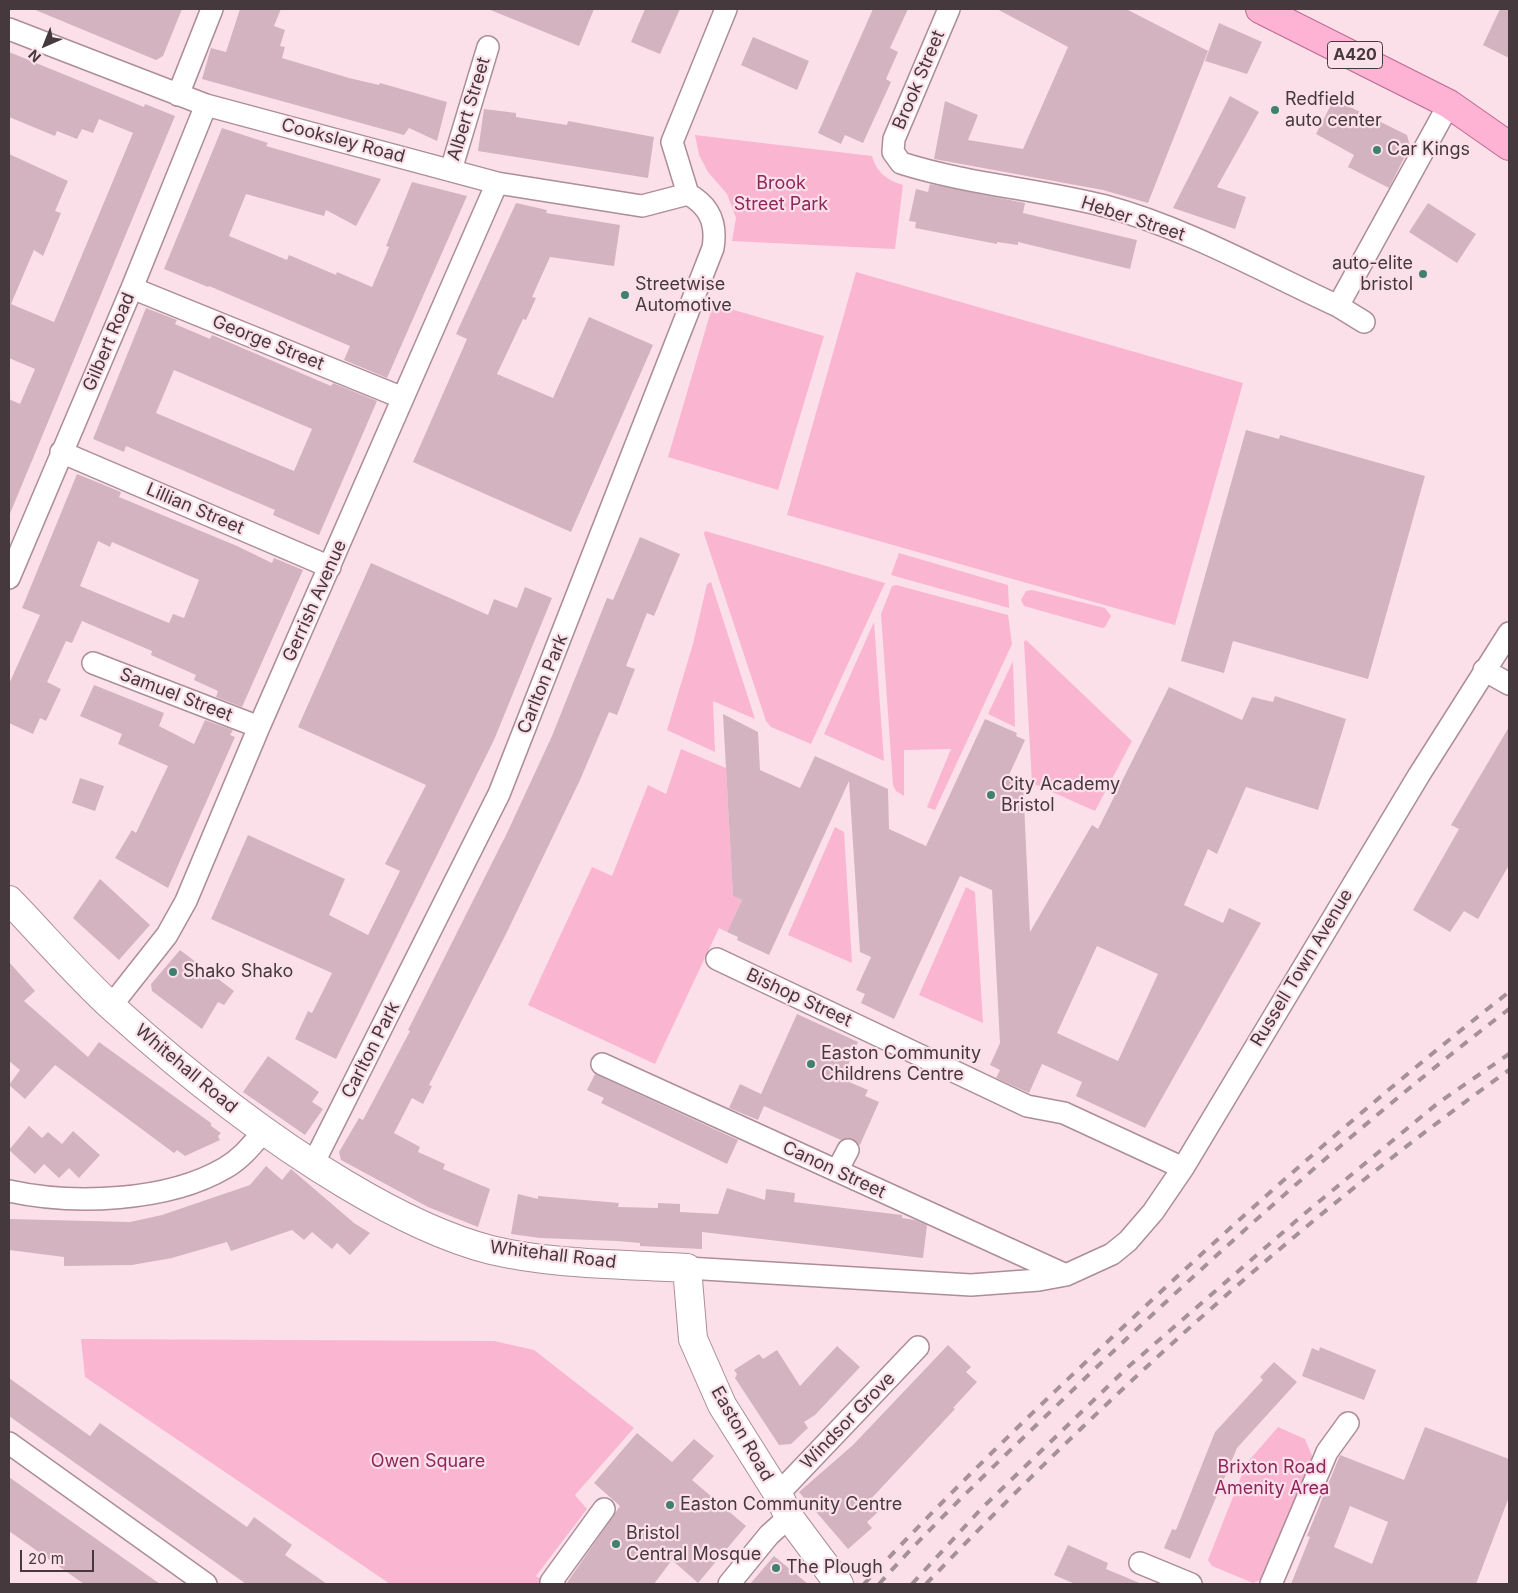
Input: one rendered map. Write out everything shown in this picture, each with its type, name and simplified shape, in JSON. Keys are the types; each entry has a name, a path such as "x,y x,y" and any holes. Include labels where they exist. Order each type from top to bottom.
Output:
{"main road":[{"name":"A420","path":"1267,10 1449,104 1509,146"},
{"name":"Whitehall Road","path":"9,900 111,1006 222,1100 313,1164 382,1206 433,1229 491,1250 558,1260 687,1268"},
{"name":"Easton Road","path":"687,1268 693,1338 722,1405 783,1506 839,1584"}],"street":[{"path":"178,95 212,9"},
{"path":"688,194 672,142 726,9"},
{"name":"Brook Street","path":"893,152 894,139 949,9"},
{"name":"Cooksley Road","path":"9,29 206,105 497,183 642,206 688,194"},
{"name":"Albert Street","path":"451,170 488,47"},
{"path":"1338,306 1449,104"},
{"name":"Gilbert Road","path":"9,578 132,288 206,105"},
{"name":"Heber Street","path":"893,152 901,163 915,168 1105,206 1169,228 1338,306 1364,322"},
{"name":"Gerrish Avenue","path":"111,1006 167,935 186,901 259,727 497,183"},
{"name":"Carlton Park","path":"313,1164 499,794 700,284 713,248 715,234 713,220 704,205 688,194"},
{"name":"George Street","path":"132,288 403,398"},
{"name":"Lillian Street","path":"61,452 330,567"},
{"name":"Russell Town Avenue","path":"1066,1276 1112,1254 1128,1241 1153,1212 1183,1168 1484,670 1509,632"},
{"name":"Samuel Street","path":"93,663 259,727"},
{"path":"1484,670 1509,684"},
{"name":"Bishop Street","path":"717,959 1027,1106 1064,1113 1183,1168"},
{"name":"Canon Street","path":"602,1064 1066,1276"},
{"path":"9,1191 52,1197 96,1198 159,1191 201,1179 226,1167 246,1151 264,1131"},
{"path":"837,1171 848,1150"},
{"name":"Whitehall Road","path":"687,1268 971,1285 1066,1276"},
{"name":"Windsor Grove","path":"729,1584 769,1535 783,1506 918,1347"},
{"path":"1271,1584 1324,1459 1348,1424"},
{"path":"9,1444 206,1584"},
{"path":"553,1583 604,1509"},
{"path":"1140,1564 1191,1584"}],"green space":[{"name":"Brook Street Park","path":"695,135 872,156 883,175 903,185 895,249 732,241 736,218 727,194 708,172 699,155"},
{"path":"856,272 1243,383 1175,625 787,515"},
{"path":"713,304 824,336 778,490 668,457"},
{"path":"705,531 885,583 811,744 771,727 766,721 704,534"},
{"path":"899,553 1008,585 1009,608 891,575"},
{"path":"711,582 755,719 713,701 715,752 667,730 693,644 707,584"},
{"path":"896,585 1008,615 1012,644 935,810 927,807 951,749 904,750 904,796 896,791 893,785 881,614 892,586"},
{"path":"1032,590 1105,608 1111,616 1105,627 1102,628 1024,606 1021,600 1026,591"},
{"path":"874,622 884,761 824,734"},
{"path":"1026,640 1132,741 1095,811 1032,783 1024,642"},
{"path":"1013,661 1015,727 988,714"},
{"path":"681,749 726,768 733,896 742,900 727,932 719,928 655,1064 528,1005 592,867 612,876 648,785 666,794"},
{"path":"835,827 844,832 852,963 788,935"},
{"path":"966,887 975,892 983,1023 919,995"},
{"name":"Owen Square","path":"81,1339 494,1341 534,1350 634,1428 575,1495 587,1509 536,1576 548,1584 390,1584 85,1377"},
{"name":"Brixton Road Amenity Area","path":"1278,1427 1305,1439 1313,1458 1262,1579 1253,1583 1212,1566 1208,1560 1246,1464"}],"building":[{"path":"33,9 182,9 163,56 156,60"},
{"path":"240,9 281,9 274,26 285,30 280,46 285,47 282,58 349,78 379,85 380,83 447,102 437,141 409,128 404,135 202,79 211,48 226,52"},
{"path":"488,9 594,9 579,46"},
{"path":"645,9 680,9 660,54 631,42"},
{"path":"873,9 908,9 890,48 898,52 886,79 891,82 863,143 845,135 841,144 818,133"},
{"path":"997,9 1126,9 1208,51 1148,203 1103,190 934,159 945,101 978,115 968,140 1023,149 1068,47"},
{"path":"1500,9 1509,9 1509,58 1483,45"},
{"path":"1219,23 1262,42 1247,74 1205,61"},
{"path":"753,37 809,61 797,90 741,65"},
{"path":"9,52 144,107 145,104 175,116 9,516 9,399 20,404 35,369 9,358 9,154 68,181 55,211 61,213 43,256 34,250 11,304 54,322 133,133 99,119 93,133 82,129 77,139 57,131 55,136 9,117"},
{"path":"1230,96 1259,112 1217,187 1246,197 1235,229 1173,208"},
{"name":"Car Kings","path":"1334,99 1407,135 1410,146 1389,188 1348,167 1354,155 1316,134"},
{"path":"484,109 516,113 516,117 567,125 568,121 654,137 648,178 478,151"},
{"path":"222,128 268,143 266,146 381,179 356,226 326,210 324,216 246,194 229,236 287,260 289,255 336,275 337,272 372,287 389,247 386,246 412,182 467,196 387,378 344,360 350,346 209,286 164,269"},
{"path":"930,184 1025,203 1023,213 1137,240 1130,269 1018,242 1018,245 997,242 997,244 915,228 916,222 909,221 916,189 928,192"},
{"path":"516,203 547,210 546,213 620,225 614,266 550,257 532,297 536,298 526,320 523,319 497,374 553,398 589,317 653,345 571,532 413,462 467,339 456,334"},
{"path":"1428,203 1476,234 1457,263 1409,232"},
{"path":"146,308 177,320 175,324 210,339 212,335 331,386 333,383 377,401 319,535 273,515 275,510 126,446 124,452 93,439","holes":["174,370 312,429 294,471 156,413"]},
{"path":"1246,430 1279,439 1280,435 1425,476 1368,679 1233,641 1224,673 1181,661"},
{"path":"77,474 121,492 119,497 237,546 272,563 274,558 303,570 242,707 216,697 218,691 194,680 196,675 151,655 152,651 82,621 72,643 66,641 47,682 61,689 46,721 40,718 33,734 9,723 9,684 40,615 22,608","holes":["98,541 110,547 112,542 199,580 184,618 173,614 169,623 80,586"]},
{"path":"640,537 680,554 654,616 647,613 626,666 635,669 617,715 609,712 580,780 507,932 429,1085 432,1086 423,1104 412,1098 394,1133 420,1147 418,1152 445,1164 443,1169 490,1189 478,1227 428,1207 341,1160 339,1152 359,1118 363,1120 410,1031 408,1030 507,833 552,736 607,598 613,600"},
{"path":"371,563 488,615 494,599 517,608 525,587 552,598 494,740 336,1059 295,1039 308,1011 312,1013 332,973 211,919 248,835 345,879 329,915 368,935 400,871 385,864 426,785 298,727"},
{"path":"94,685 164,713 159,726 194,744 205,720 233,730 230,735 235,737 168,888 115,858 132,830 136,833 168,766 118,744 122,734 80,716"},
{"path":"1169,687 1242,720 1252,697 1273,702 1275,696 1346,719 1318,810 1246,787 1217,854 1208,849 1184,905 1223,923 1229,908 1261,923 1145,1128 1076,1096 1082,1082 1042,1064 1029,1093 996,1078 1000,1070 990,1065 1000,1043 992,890 960,876 894,1019 861,1003 865,994 856,990 871,957 860,952 849,781 769,955 737,940 738,937 727,932 742,900 733,896 723,714 758,732 760,770 800,788 815,756 888,789 889,829 926,846 985,719 1017,733 1016,736 1025,740 1009,775 1023,781 1030,932 1092,825 1098,829","holes":["1097,946 1158,974 1118,1061 1057,1033"]},
{"path":"1509,727 1509,865 1478,919 1464,911 1450,932 1413,910 1459,829 1451,825"},
{"path":"80,778 104,786 95,811 72,803"},
{"path":"100,879 150,925 119,960 73,918"},
{"path":"180,950 234,991 224,1005 218,1002 202,1029 152,991 151,984"},
{"path":"9,962 35,991 24,1001 88,1057 99,1042 211,1123 211,1126 221,1133 218,1136 220,1140 185,1156 177,1150 174,1153 55,1065 25,1099 9,1085 20,1070 9,1061"},
{"name":"Easton Community Childrens Centre","path":"797,1014 858,1042 842,1079 868,1090 865,1096 879,1102 860,1145 853,1139 841,1140 764,1106 758,1120 729,1108 740,1084 761,1094"},
{"path":"268,1056 319,1092 312,1102 323,1109 305,1135 243,1092"},
{"path":"595,1074 738,1140 727,1164 601,1103 604,1098 587,1090"},
{"path":"29,1126 42,1138 48,1132 62,1144 73,1131 100,1155 79,1178 69,1168 59,1178 44,1164 35,1174 9,1150"},
{"path":"266,1166 282,1180 291,1169 354,1223 370,1233 350,1255 337,1243 332,1249 312,1232 304,1240 292,1230 231,1251 227,1242 172,1258 132,1265 64,1266 64,1257 9,1250 9,1219 130,1222 162,1215 250,1185"},
{"path":"727,1188 765,1200 766,1189 795,1193 794,1202 902,1215 902,1218 915,1220 927,1225 923,1258 702,1232 702,1249 640,1246 640,1243 540,1238 511,1234 518,1194 538,1199 538,1196 619,1203 618,1207 658,1208 658,1203 680,1204 680,1212 718,1214"},
{"path":"948,1345 971,1367 966,1372 977,1382 953,1408 955,1409 869,1501 878,1512 867,1522 872,1528 848,1549 799,1492 853,1445"},
{"path":"837,1346 860,1367 815,1415 804,1422 808,1428 791,1444 779,1445 735,1378 737,1374 734,1370 759,1354 763,1359 777,1350 800,1386"},
{"path":"1320,1347 1376,1370 1364,1400 1302,1376 1312,1348 1319,1351"},
{"path":"1274,1362 1297,1382 1237,1448 1190,1559 1164,1548 1172,1529 1176,1530 1215,1432 1263,1380 1260,1377"},
{"path":"9,1378 90,1436 100,1423 247,1527 254,1517 292,1545 285,1555 327,1584 246,1584 9,1416"},
{"path":"1425,1427 1509,1459 1509,1497 1476,1584 1291,1584 1310,1537 1307,1536 1340,1455 1404,1480","holes":["1350,1506 1388,1522 1372,1564 1334,1547"]},
{"name":"Easton Community Centre","path":"637,1433 672,1462 694,1439 714,1456 692,1480 746,1526 698,1583 672,1560 654,1584 566,1584 620,1506 594,1483"},
{"path":"9,1477 160,1584 84,1584 9,1531"},
{"path":"1068,1545 1108,1563 1106,1569 1142,1584 1075,1584 1054,1575"},
{"name":"The Plough","path":"774,1556 808,1584 750,1584"}],"railway":[{"path":"864,1584 1022,1423 1167,1286 1311,1156 1458,1032 1509,992"},
{"path":"879,1584 927,1532 978,1482 1183,1286 1343,1144 1509,1009"},
{"path":"912,1584 981,1509 1128,1367 1304,1214 1438,1103 1509,1054"},
{"path":"926,1584 1063,1446 1133,1379 1206,1314 1354,1188 1509,1070"}],"place":[{"name":"Redfield auto center","path":"1275,110"},
{"name":"Car Kings","path":"1377,150"},
{"name":"auto-elite bristol","path":"1423,274"},
{"name":"Streetwise Automotive","path":"625,295"},
{"name":"City Academy Bristol","path":"991,795"},
{"name":"Shako Shako","path":"173,972"},
{"name":"Easton Community Childrens Centre","path":"811,1064"},
{"name":"Easton Community Centre","path":"670,1505"},
{"name":"Bristol Central Mosque","path":"616,1544"},
{"name":"The Plough","path":"776,1568"}]}
